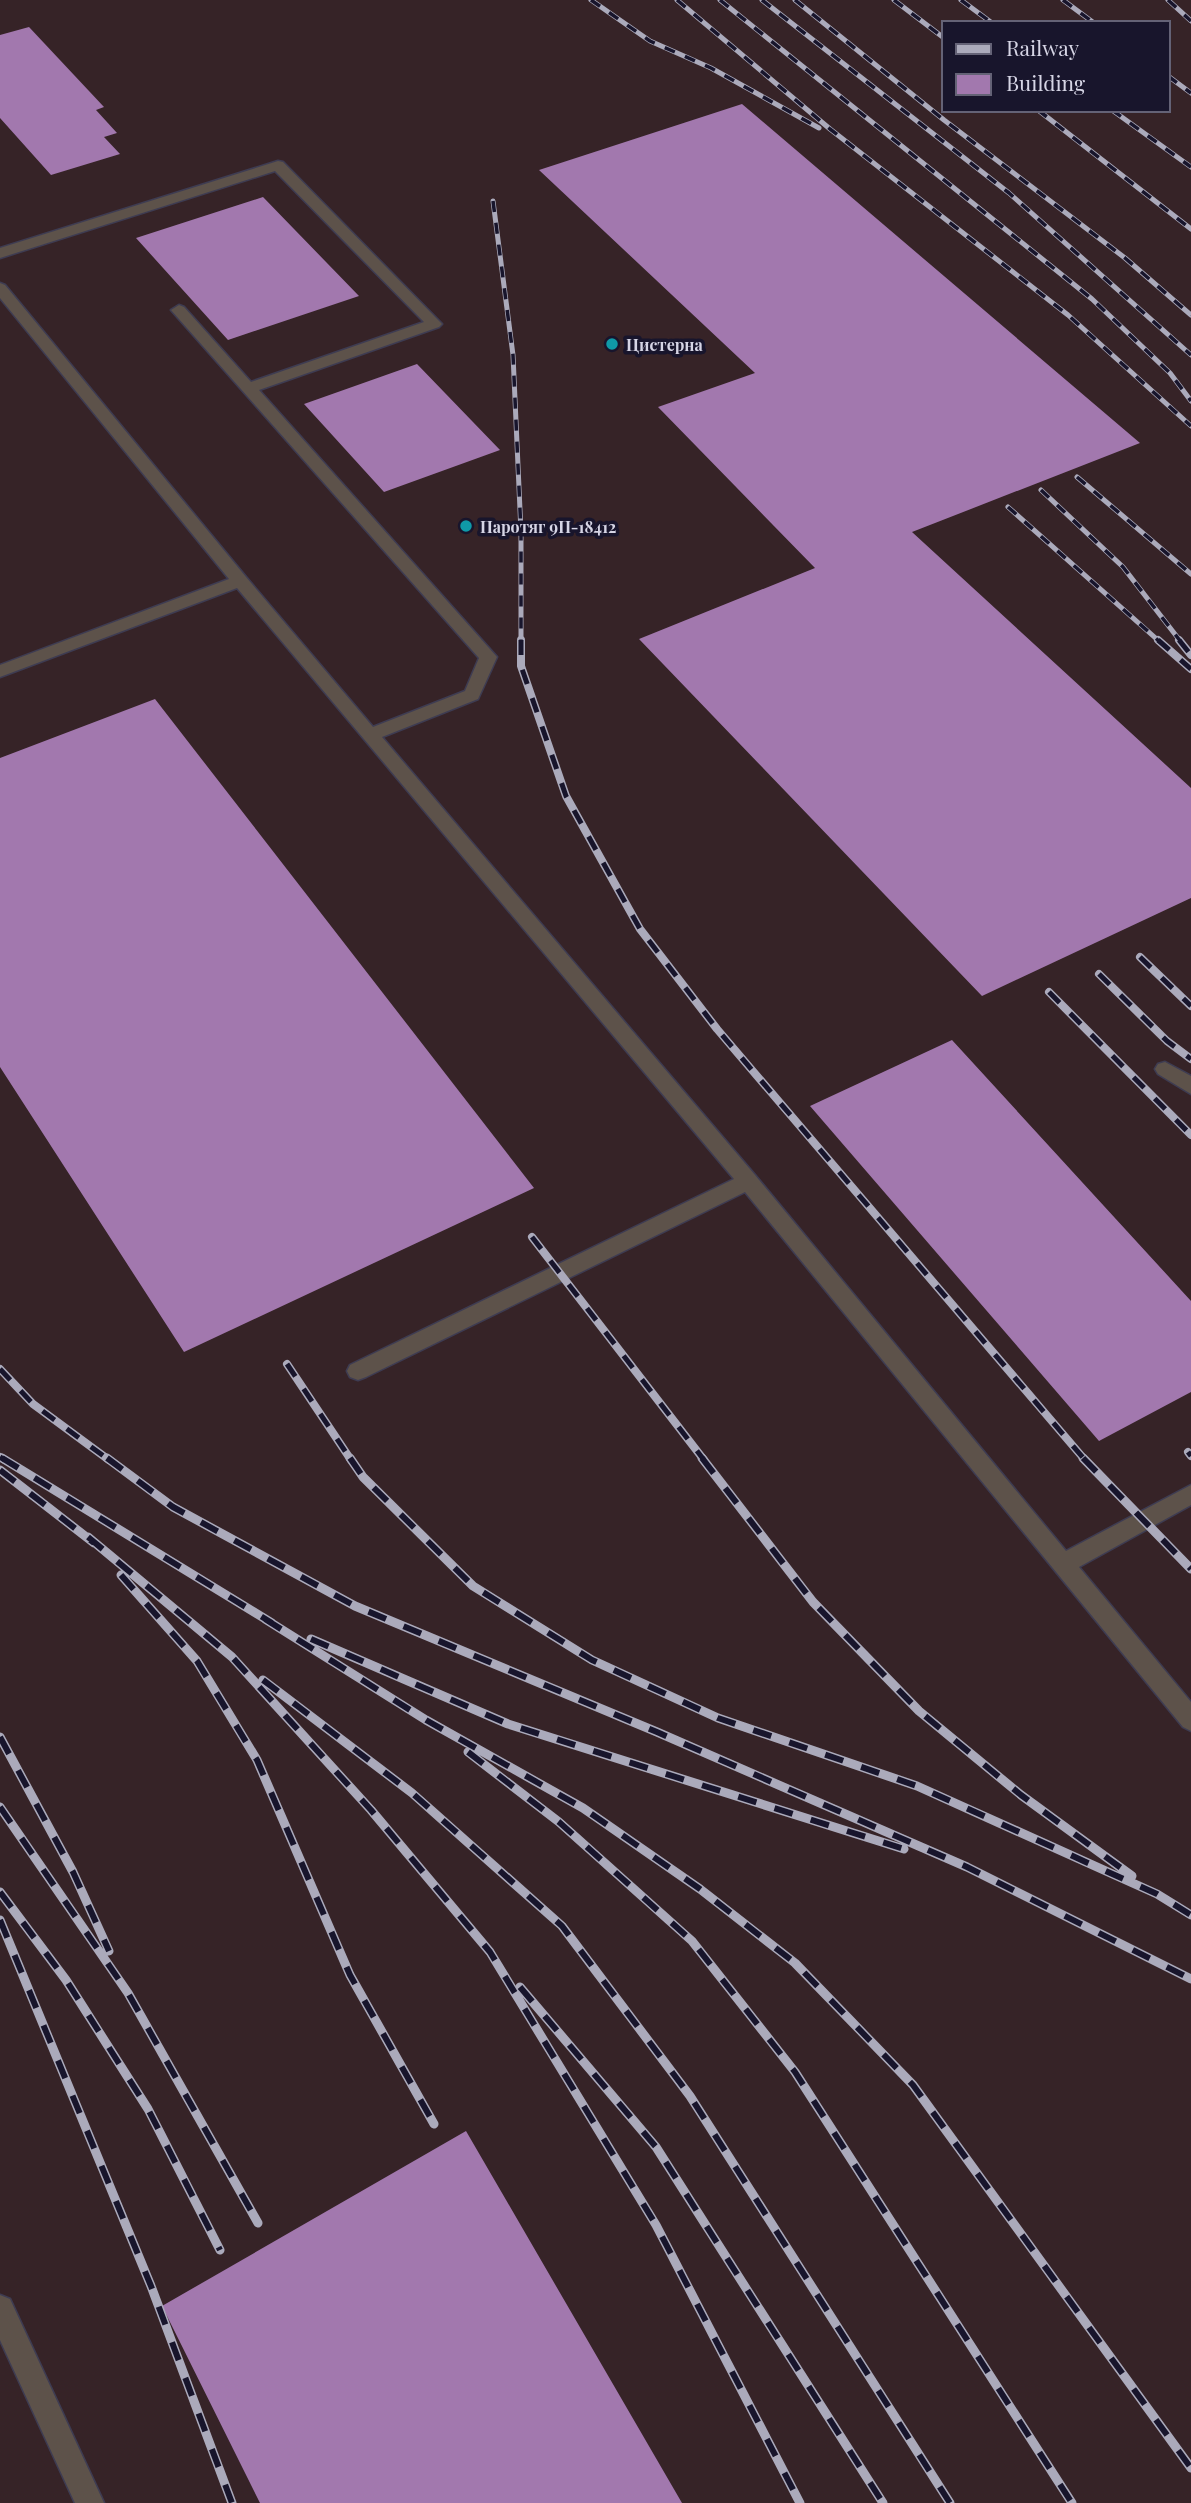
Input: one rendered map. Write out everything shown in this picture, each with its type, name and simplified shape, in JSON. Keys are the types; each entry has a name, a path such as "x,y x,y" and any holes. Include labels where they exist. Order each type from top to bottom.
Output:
{"lane":[{"path":"0,254 278,165 434,324 248,388"},
{"path":"0,288 240,581 748,1181 1191,1720"},
{"path":"179,310 488,657 472,695 370,735"},
{"path":"0,671 240,581"},
{"path":"1166,1069 1191,1086"},
{"path":"358,1371 748,1181"},
{"path":"1063,1564 1191,1494"},
{"path":"0,2309 90,2503"}],"shaded area":[{"path":"0,0 1191,0 1191,2503 0,2503"}],"building":[{"path":"29,27 104,107 96,110 117,133 104,137 120,154 51,175 0,118 0,35"},
{"path":"742,104 1140,443 912,532 1191,788 1191,898 982,996 639,639 815,568 658,407 755,373 539,170"},
{"path":"263,197 359,296 228,340 136,238"},
{"path":"417,364 500,450 384,492 304,404"},
{"path":"155,699 534,1188 184,1352 0,1067 0,758"},
{"path":"952,1040 1191,1301 1191,1392 1099,1441 810,1106"},
{"path":"466,2131 682,2503 260,2503 162,2306"}],"railway":[{"path":"591,0 650,41 711,68 819,128"},
{"path":"677,0 830,129 1068,315 1191,426"},
{"path":"720,0 1092,299 1170,373 1191,401"},
{"path":"762,0 1009,193 1191,355"},
{"path":"795,0 944,120 1125,258 1191,315"},
{"path":"894,0 942,36"},
{"path":"961,0 989,21"},
{"path":"1063,0 1091,21"},
{"path":"1168,0 1191,21"},
{"path":"1170,77 1191,93"},
{"path":"1041,112 1191,229"},
{"path":"1115,112 1191,167"},
{"path":"493,201 513,355 521,532 521,666 566,796 640,929 717,1029 1085,1460"},
{"path":"1077,477 1191,574"},
{"path":"1041,490 1123,567 1181,642"},
{"path":"1008,507 1160,642"},
{"path":"1158,640 1191,669"},
{"path":"1179,640 1191,655"},
{"path":"1140,957 1191,1006"},
{"path":"1099,974 1167,1041 1191,1059"},
{"path":"1049,992 1191,1135"},
{"path":"532,1237 704,1460"},
{"path":"287,1364 351,1460"},
{"path":"0,1369 33,1404 109,1460"},
{"path":"1188,1452 1191,1456"},
{"path":"0,1457 5,1460"},
{"path":"2,1458 272,1623"},
{"path":"107,1458 173,1507 355,1606 657,1732 967,1867 1191,1979"},
{"path":"350,1458 363,1477 473,1586 592,1660 718,1718 917,1786 1157,1894 1191,1915"},
{"path":"702,1458 813,1602 919,1711 1021,1795 1132,1876"},
{"path":"1083,1458 1191,1569"},
{"path":"0,1470 94,1543"},
{"path":"88,1537 232,1657 371,1810 490,1952 656,2225 800,2503"},
{"path":"121,1575 197,1661 257,1760 350,1975 434,2124"},
{"path":"265,1619 426,1720 583,1808 700,1889 795,1963 913,2085 1191,2468"},
{"path":"311,1639 508,1724 904,1849"},
{"path":"263,1680 412,1793 562,1926 690,2096 950,2503"},
{"path":"0,1737 73,1872 109,1951"},
{"path":"468,1752 559,1822 692,1941 795,2072 1072,2503"},
{"path":"0,1807 128,1993 258,2223"},
{"path":"0,1892 66,1980 148,2109 220,2250"},
{"path":"0,1920 151,2286 232,2503"},
{"path":"520,1987 656,2147 883,2503"}],"place":[{"name":"Цистерна","path":"612,344"},
{"name":"Паротяг 9П-18412","path":"466,526"}]}
